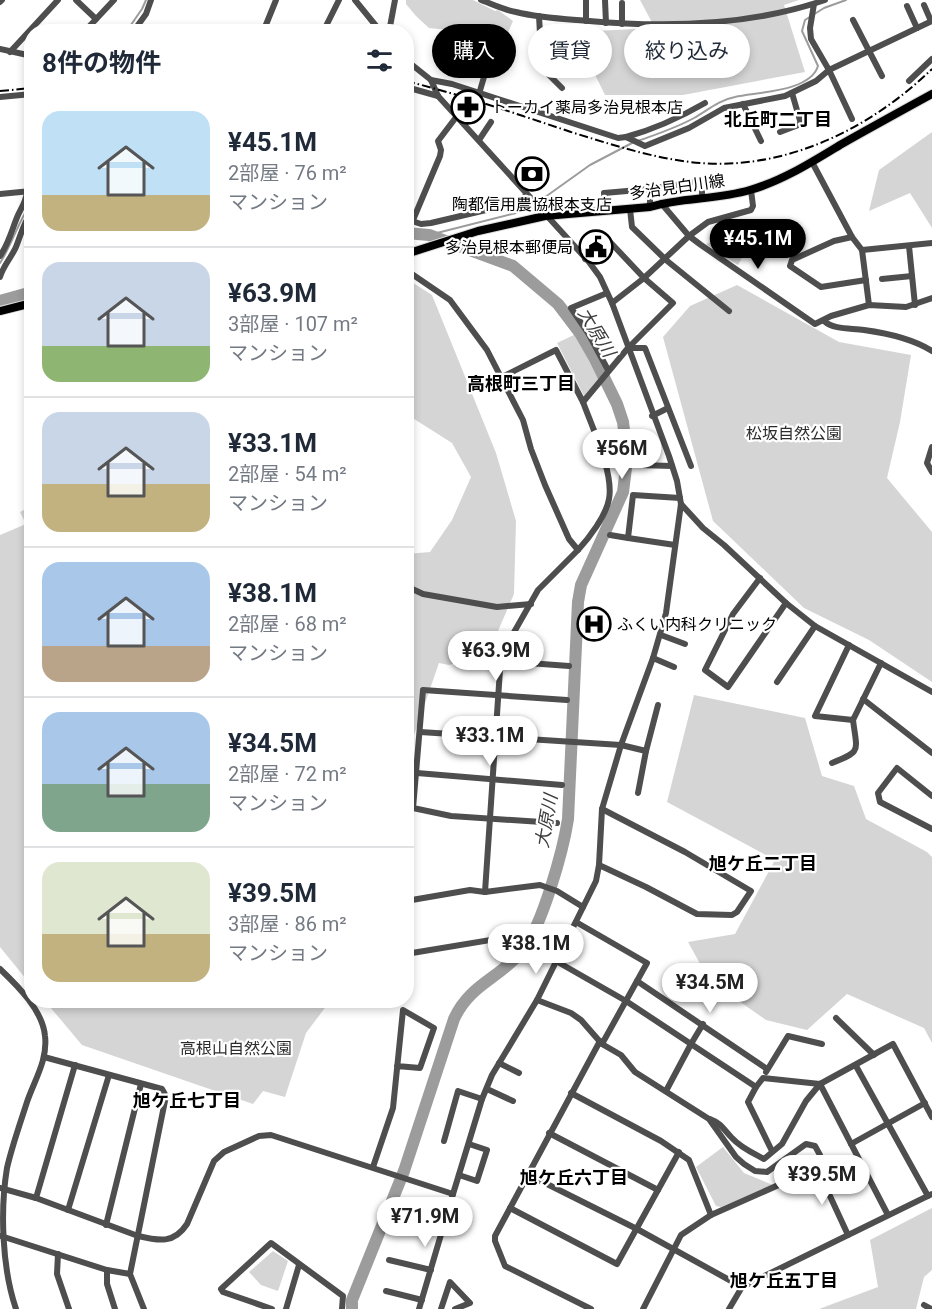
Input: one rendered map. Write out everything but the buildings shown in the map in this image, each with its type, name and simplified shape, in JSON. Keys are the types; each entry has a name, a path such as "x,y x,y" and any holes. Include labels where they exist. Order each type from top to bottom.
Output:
{"main road":[{"name":"多治見白川線","path":"414,251 478,231 545,216 650,207 661,203 702,199 750,190 768,184 812,162 932,94"},
{"path":"0,311 24,305"}],"street":[{"path":"36,24 58,0"},
{"path":"76,0 96,19"},
{"path":"91,24 114,0"},
{"path":"139,24 146,14 151,0"},
{"path":"266,24 276,0"},
{"path":"327,24 339,0"},
{"path":"355,0 374,24"},
{"path":"390,24 395,0"},
{"path":"481,0 515,12 539,16 622,24 687,25 749,18 825,0"},
{"path":"586,0 586,21"},
{"path":"605,0 606,23"},
{"path":"622,3 622,24"},
{"path":"814,4 810,28 811,39 829,70 852,119"},
{"path":"626,137 645,146 689,128 724,108 792,93 816,81 829,70 932,21 924,5"},
{"path":"907,6 917,28"},
{"path":"539,16 542,68 562,88"},
{"path":"853,20 882,76"},
{"path":"10,52 24,37"},
{"path":"0,49 24,55"},
{"path":"909,81 932,59"},
{"path":"414,66 431,80 438,96 600,277 612,303 672,466 680,501 666,613 661,635 621,745 602,809 596,880 537,1000 499,1063 482,1099 419,1309"},
{"path":"479,94 484,78"},
{"path":"431,80 452,84 618,138 652,130 705,103"},
{"path":"414,89 438,96"},
{"path":"780,132 801,124 792,93"},
{"path":"0,97 24,95"},
{"path":"743,104 761,141"},
{"path":"414,211 440,156 438,141 457,116"},
{"path":"479,140 491,122"},
{"path":"812,162 852,237 862,250 868,305"},
{"path":"606,211 604,193 702,181 702,199"},
{"path":"650,189 650,207"},
{"path":"612,303 645,278 689,236 708,222 751,210 753,206 750,190"},
{"path":"0,194 24,192"},
{"path":"414,221 421,224 431,223 516,203 528,196"},
{"path":"661,203 689,236 812,323 817,324 831,316 868,305 906,307 930,301"},
{"path":"0,256 9,242 24,205"},
{"path":"630,209 632,227 666,260 729,311"},
{"path":"0,278 2,268 16,247 24,224"},
{"path":"852,237 834,241 792,260 790,266 821,287 866,280"},
{"path":"583,402 608,370 672,303 611,243 585,259"},
{"path":"862,250 932,243"},
{"path":"909,246 915,305"},
{"path":"414,275 450,300 479,338 502,377 523,420 545,485 569,538 578,550"},
{"path":"882,279 912,276"},
{"path":"608,293 571,308 608,370"},
{"path":"824,321 830,326 866,330 911,341 932,351"},
{"path":"628,348 645,348 691,466"},
{"path":"484,892 501,655 538,590 590,536 609,501 610,479 583,402 556,350 502,377"},
{"path":"652,416 668,408"},
{"path":"932,447 927,464 932,472"},
{"path":"638,465 672,466"},
{"path":"628,538 633,495 680,501 703,528 815,626 932,692"},
{"path":"610,536 675,545"},
{"path":"760,578 733,614 705,670 728,687 786,603"},
{"path":"414,590 423,594 497,607 531,604"},
{"path":"777,681 815,626"},
{"path":"661,635 685,644"},
{"path":"849,645 815,716 853,720"},
{"path":"653,658 674,668"},
{"path":"502,661 569,666"},
{"path":"832,763 854,754 857,749 853,720 881,663"},
{"path":"414,799 423,690 567,700"},
{"path":"863,699 932,753"},
{"path":"638,793 658,705"},
{"path":"420,732 621,745 646,751"},
{"path":"932,796 897,768 878,793 880,802 932,829"},
{"path":"417,773 562,785"},
{"path":"414,808 452,816 557,823"},
{"path":"599,865 697,914 732,915 737,912 751,891 685,852 602,809"},
{"path":"414,900 470,890 484,892 540,885 557,891 583,907"},
{"path":"576,922 647,963 549,1133 495,1236 495,1241 505,1266 591,1309"},
{"path":"414,953 514,936 527,928 537,932 545,947 558,959 756,1087"},
{"path":"0,969 24,995"},
{"path":"637,981 767,1069"},
{"path":"537,1000 571,1013 581,1020 601,1043 621,1055 635,1072 709,1119 718,1122 732,1139 764,1159 782,1144 806,1101 820,1084 893,1044 932,1117"},
{"path":"16,1309 9,1286 2,1236 1,1188 44,1057 45,1034 33,1008"},
{"path":"373,1167 393,1108 398,1055 403,1010 434,1028 420,1068 397,1066"},
{"path":"836,1018 874,1055"},
{"path":"666,1091 703,1024"},
{"path":"772,1151 748,1102 788,1036 822,1044"},
{"path":"44,1057 162,1089 166,1096 130,1274 144,1309"},
{"path":"499,1063 519,1073"},
{"path":"36,1198 75,1065"},
{"path":"729,1309 742,1287 930,1195 856,1066"},
{"path":"68,1210 109,1075"},
{"path":"763,1078 820,1084"},
{"path":"106,1225 141,1084"},
{"path":"820,1084 888,1215"},
{"path":"487,1089 513,1101"},
{"path":"444,1141 458,1091 482,1099"},
{"path":"571,1093 679,1152 689,1160 711,1215"},
{"path":"851,1144 925,1103"},
{"path":"709,1119 736,1156 749,1168 761,1173 767,1172 806,1144 815,1146 820,1155 818,1168 848,1235"},
{"path":"549,1133 658,1190"},
{"path":"1,1188 36,1198 138,1236 163,1240 173,1238 182,1232 214,1161 224,1152 259,1136 271,1135 453,1194"},
{"path":"459,1175 477,1181 487,1150 469,1144"},
{"path":"510,1208 617,1264 679,1152"},
{"path":"644,1309 673,1249 687,1229 711,1215 818,1168"},
{"path":"529,1174 637,1229 742,1287"},
{"path":"2,1236 107,1270 130,1274"},
{"path":"272,1309 221,1289 271,1243 343,1296 342,1309"},
{"path":"58,1254 57,1274 69,1309"},
{"path":"389,1260 431,1270"},
{"path":"286,1309 299,1264"},
{"path":"107,1270 107,1284 115,1309"},
{"path":"441,1309 450,1282 470,1302 455,1309"},
{"path":"386,1291 422,1300"}],"green space":[{"path":"406,0 473,0 495,11 498,10 513,21 512,24 432,24 432,28 429,28 406,4"},
{"path":"640,0 799,0 784,5 805,72 683,95 605,95 597,78 612,78 612,30 624,30 624,78 750,78 750,24 653,24"},
{"path":"932,132 932,228 910,193 869,211 879,170"},
{"path":"730,237 744,254 738,265 706,244"},
{"path":"414,283 432,295 496,453 516,521 514,594 488,654 449,665 439,663 414,735 414,553 430,552 452,520 471,477 452,443 414,419"},
{"name":"松坂自然公園","path":"737,285 839,342 911,355 900,422 887,478 932,532 932,682 869,640 804,608 713,521 663,337 690,306"},
{"path":"576,334 600,377 584,396 557,343"},
{"path":"24,525 24,976 0,947 0,535"},
{"path":"694,695 805,718 822,776 854,786 866,819 927,852 932,857 932,1043 924,1028 847,994 807,1030 766,1020 709,980 688,942 735,934 775,860 667,802"},
{"name":"高根山自然公園","path":"51,1008 325,1008 306,1033 285,1097 263,1091 253,1104 82,1045"},
{"path":"723,1147 744,1173 773,1185 721,1207 716,1206 696,1167"},
{"path":"932,1208 932,1270 924,1277 916,1309 819,1309 878,1287 870,1240"},
{"path":"273,1251 288,1261 278,1291 261,1285 249,1272"}],"waterway":[{"path":"132,24 146,0"},
{"path":"638,141 680,125 729,98 782,89 805,81 813,75 818,66 802,31 805,20 824,8 846,0"},
{"path":"429,235 516,213 548,195 590,165 632,143"},
{"path":"0,263 24,215"},
{"name":"大原川","path":"352,1309 352,1300 404,1171 454,1019 476,989 504,969 522,951 537,925 551,888 568,819 578,602 581,585 623,492 626,468 623,422 617,404 580,333 558,304 513,266 429,235 414,234"},
{"name":"大原川","path":"0,301 24,294"}],"railway":[{"path":"414,83 630,150 675,160 724,164 757,161 789,154 821,143 851,129 880,111 932,69"},
{"path":"0,91 24,89"}],"place":[{"name":"トーカイ薬局多治見根本店","path":"468,107"},
{"name":"陶都信用農協根本支店","path":"532,174"},
{"name":"多治見根本郵便局","path":"596,247"},
{"name":"ふくい内科クリニック","path":"594,624"}],"district":[{"name":"北丘町二丁目","path":"778,119"},
{"name":"高根町三丁目","path":"521,383"},
{"name":"旭ケ丘二丁目","path":"763,863"},
{"name":"旭ケ丘七丁目","path":"187,1100"},
{"name":"旭ケ丘六丁目","path":"574,1177"},
{"name":"旭ケ丘五丁目","path":"784,1280"}]}
